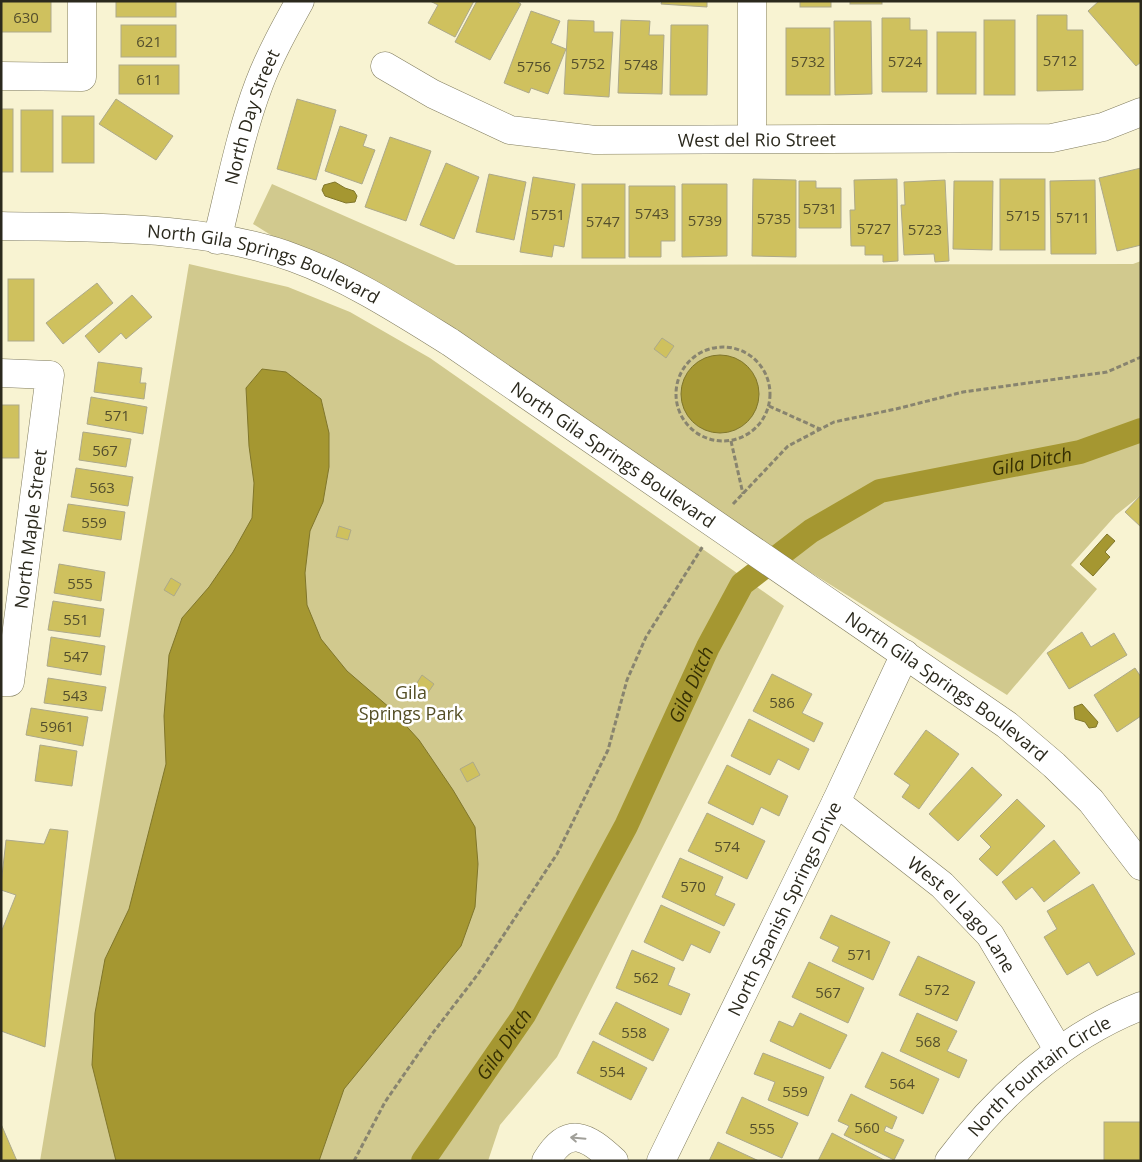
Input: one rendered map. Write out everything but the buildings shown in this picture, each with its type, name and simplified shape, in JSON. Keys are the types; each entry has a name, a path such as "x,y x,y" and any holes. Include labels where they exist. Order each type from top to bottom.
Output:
{"street":[{"path":"1,76 82,77 82,1"},
{"name":"North Day Street","path":"218,240 244,126 274,48 300,1"},
{"path":"752,1 752,138"},
{"name":"West del Rio Street","path":"385,66 433,94 510,130 595,140 1052,138 1103,127 1141,112"},
{"name":"North Gila Springs Boulevard","path":"1,226 126,228 183,234 252,246 294,258 370,293 450,342 1007,725 1054,765 1091,801 1137,855"},
{"name":"North Maple Street","path":"1,374 50,374 6,682"},
{"name":"North Spanish Springs Drive","path":"662,1161 836,802 905,654"},
{"name":"West el Lago Lane","path":"836,802 942,884 990,935 1059,1051"},
{"name":"North Fountain Circle","path":"950,1161 1000,1099 1059,1051 1120,1014 1141,1006"},
{"path":"546,1161 555,1146 571,1137 588,1139 614,1161"}],"path":[{"path":"729,347 744,352 758,361 766,374 771,390 769,406 763,421 752,433 732,441 721,442 705,439 691,430 681,418 676,403 675,388 680,374 688,361 700,352 714,348 729,347"},
{"path":"733,504 788,446 834,422 963,392 1107,372 1141,357"},
{"path":"769,406 820,430"},
{"path":"732,441 743,495"},
{"path":"354,1161 385,1102 432,1034 478,974 557,854 608,750 627,680 646,638 703,546"}],"green space":[{"path":"272,184 456,265 1133,264 1141,261 1141,495 1116,515 1071,565 1097,589 1007,695 253,224"},
{"name":"Gila Springs Park","path":"189,264 288,287 350,312 430,358 784,606 557,1057 500,1125 488,1161 40,1161"}],"shaded area":[{"path":"335,182 354,191 357,196 355,202 346,203 325,196 322,190 324,185"},
{"path":"720,355 735,358 748,366 756,379 759,394 756,409 748,422 735,430 720,433 705,430 692,422 684,409 681,394 684,379 692,366 705,358"},
{"path":"262,369 286,372 321,399 329,433 329,467 323,502 310,531 305,573 307,605 321,639 347,671 390,708 419,740 453,790 475,827 478,864 475,907 461,946 344,1089 319,1161 116,1161 92,1065 95,1013 105,959 129,909 166,764 164,716 169,655 182,618 209,587 233,552 252,518 254,483 249,446 246,388"},
{"path":"1107,534 1115,541 1105,552 1110,557 1093,576 1080,564"},
{"path":"1082,704 1098,722 1096,727 1089,728 1085,722 1075,719 1074,707"}],"waterway":[{"name":"Gila Ditch","path":"423,1161 524,1015 626,826 708,647 742,584 811,531 880,491 1080,452 1141,430"}]}
